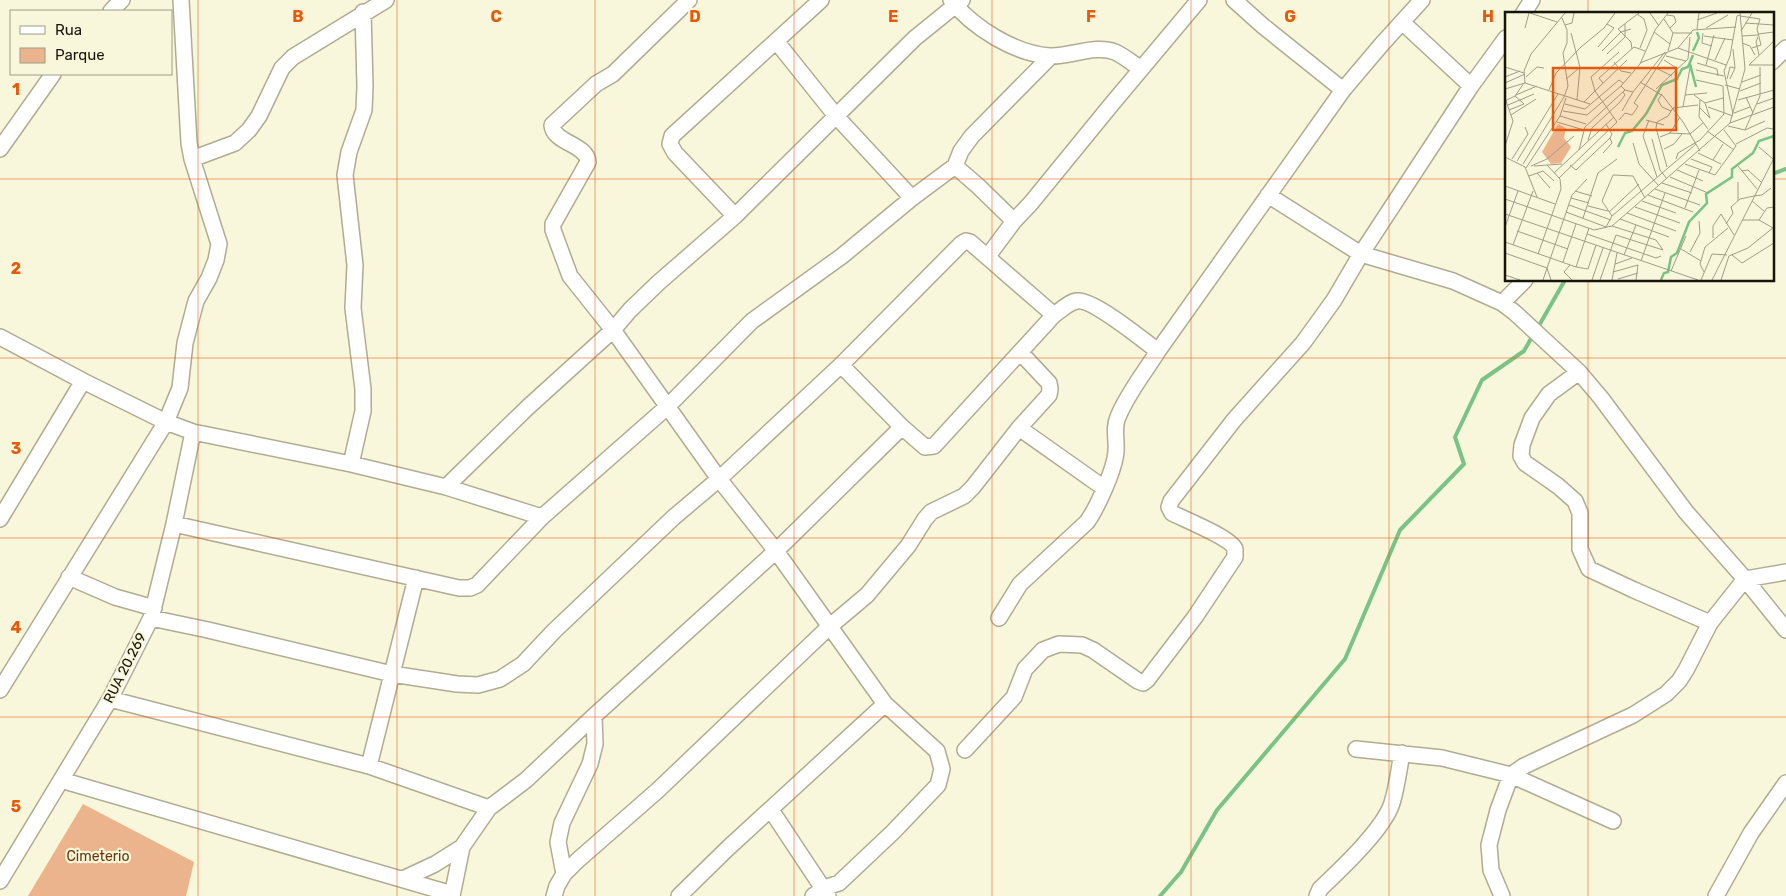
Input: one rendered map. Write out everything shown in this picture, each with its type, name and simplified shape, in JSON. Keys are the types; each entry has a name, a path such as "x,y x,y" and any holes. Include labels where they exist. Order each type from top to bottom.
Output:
{"street":[{"path":"112,10 122,0"},
{"path":"0,690 166,422 180,388 185,343 196,301 209,278 216,260 219,244 192,159 189,143 181,0"},
{"path":"192,159 235,143 249,130 259,116 282,68 293,57 363,12 386,0"},
{"path":"689,0 613,74 596,84 552,125 554,132 586,155 588,162 553,224 553,230 570,276 613,330 719,479 776,551 885,704 937,751 942,769 938,785 893,832 839,883 821,893 771,810"},
{"path":"735,216 675,153 670,144 672,136 821,0"},
{"path":"988,256 1014,221 1032,203 1199,0"},
{"path":"1234,0 1263,26 1343,90"},
{"path":"999,618 1020,584 1087,522 1092,514 1112,468 1116,452 1115,432 1117,419 1158,351 1343,90 1422,0"},
{"path":"446,487 527,408 613,330 630,310 658,283 735,216 915,38 956,2 989,34 1012,46 1035,54 1051,56 1106,50 1115,52 1141,69"},
{"path":"351,464 363,411 363,389 353,308 355,265 345,175 349,152 364,110 363,12"},
{"path":"1402,22 1471,86"},
{"path":"965,750 1014,698 1025,669 1043,650 1059,644 1082,645 1093,650 1138,681 1143,683 1148,680 1195,617 1235,557 1234,548 1230,543 1172,513 1169,507 1171,501 1234,420 1303,343 1334,300 1361,254 1471,86 1505,39"},
{"path":"776,40 836,116 912,198"},
{"path":"1774,60 1786,48"},
{"path":"174,524 459,588 470,588 478,585 542,517 667,407 752,321 842,256 912,198 955,166 961,151 972,136 1051,56"},
{"path":"0,149 52,75"},
{"path":"955,166 1014,221"},
{"path":"1268,195 1361,254 1453,281 1502,303 1547,341 1579,372 1623,425 1686,512 1745,578 1786,630"},
{"path":"69,577 153,613 208,630 392,674 457,684 478,685 500,679 523,664 554,631 674,517 719,479 840,365 961,244 966,241 970,242 1054,315"},
{"path":"1502,303 1524,281"},
{"path":"840,365 924,447 934,446 1054,315 1072,302 1079,300 1087,301 1123,324 1158,351"},
{"path":"0,337 166,422 193,432 351,464 446,487 542,517"},
{"path":"554,896 556,886 564,874 657,791 830,627 867,595 908,546 924,519 931,512 964,496 973,487 1019,428 1049,395 1049,383 1020,352"},
{"path":"1579,372 1549,394 1532,418 1522,445 1521,456 1525,463 1558,486 1575,501 1580,512 1580,549 1589,569 1710,623"},
{"path":"0,519 83,381"},
{"path":"404,879 436,864 462,847 489,808 526,780 776,551 902,427"},
{"path":"1019,428 1104,488"},
{"name":"RUA 20.269","path":"0,880 110,699 153,613 193,432"},
{"path":"1502,896 1492,870 1489,845 1498,810 1511,775 1524,766 1633,715 1666,694 1679,681 1686,670 1710,623 1745,578 1786,572"},
{"path":"369,766 416,578"},
{"path":"110,699 369,766 489,808"},
{"path":"679,896 727,849 885,704"},
{"path":"564,874 558,842 562,822 590,764 595,744 594,716"},
{"path":"1356,749 1442,758 1511,775 1613,821"},
{"path":"1316,896 1320,889 1364,844 1384,818 1392,804 1402,753"},
{"path":"61,780 404,879 452,895 462,847"},
{"path":"1716,896 1751,833 1786,783"}],"green space":[{"name":"Cimeterio","path":"83,804 194,862 186,896 28,896"}],"waterway":[{"path":"1774,173 1786,169"},
{"path":"1537,329 1564,281"},
{"path":"1160,896 1181,872 1217,810 1345,659 1400,530 1464,464 1455,437 1482,380 1524,351 1533,335"}]}
